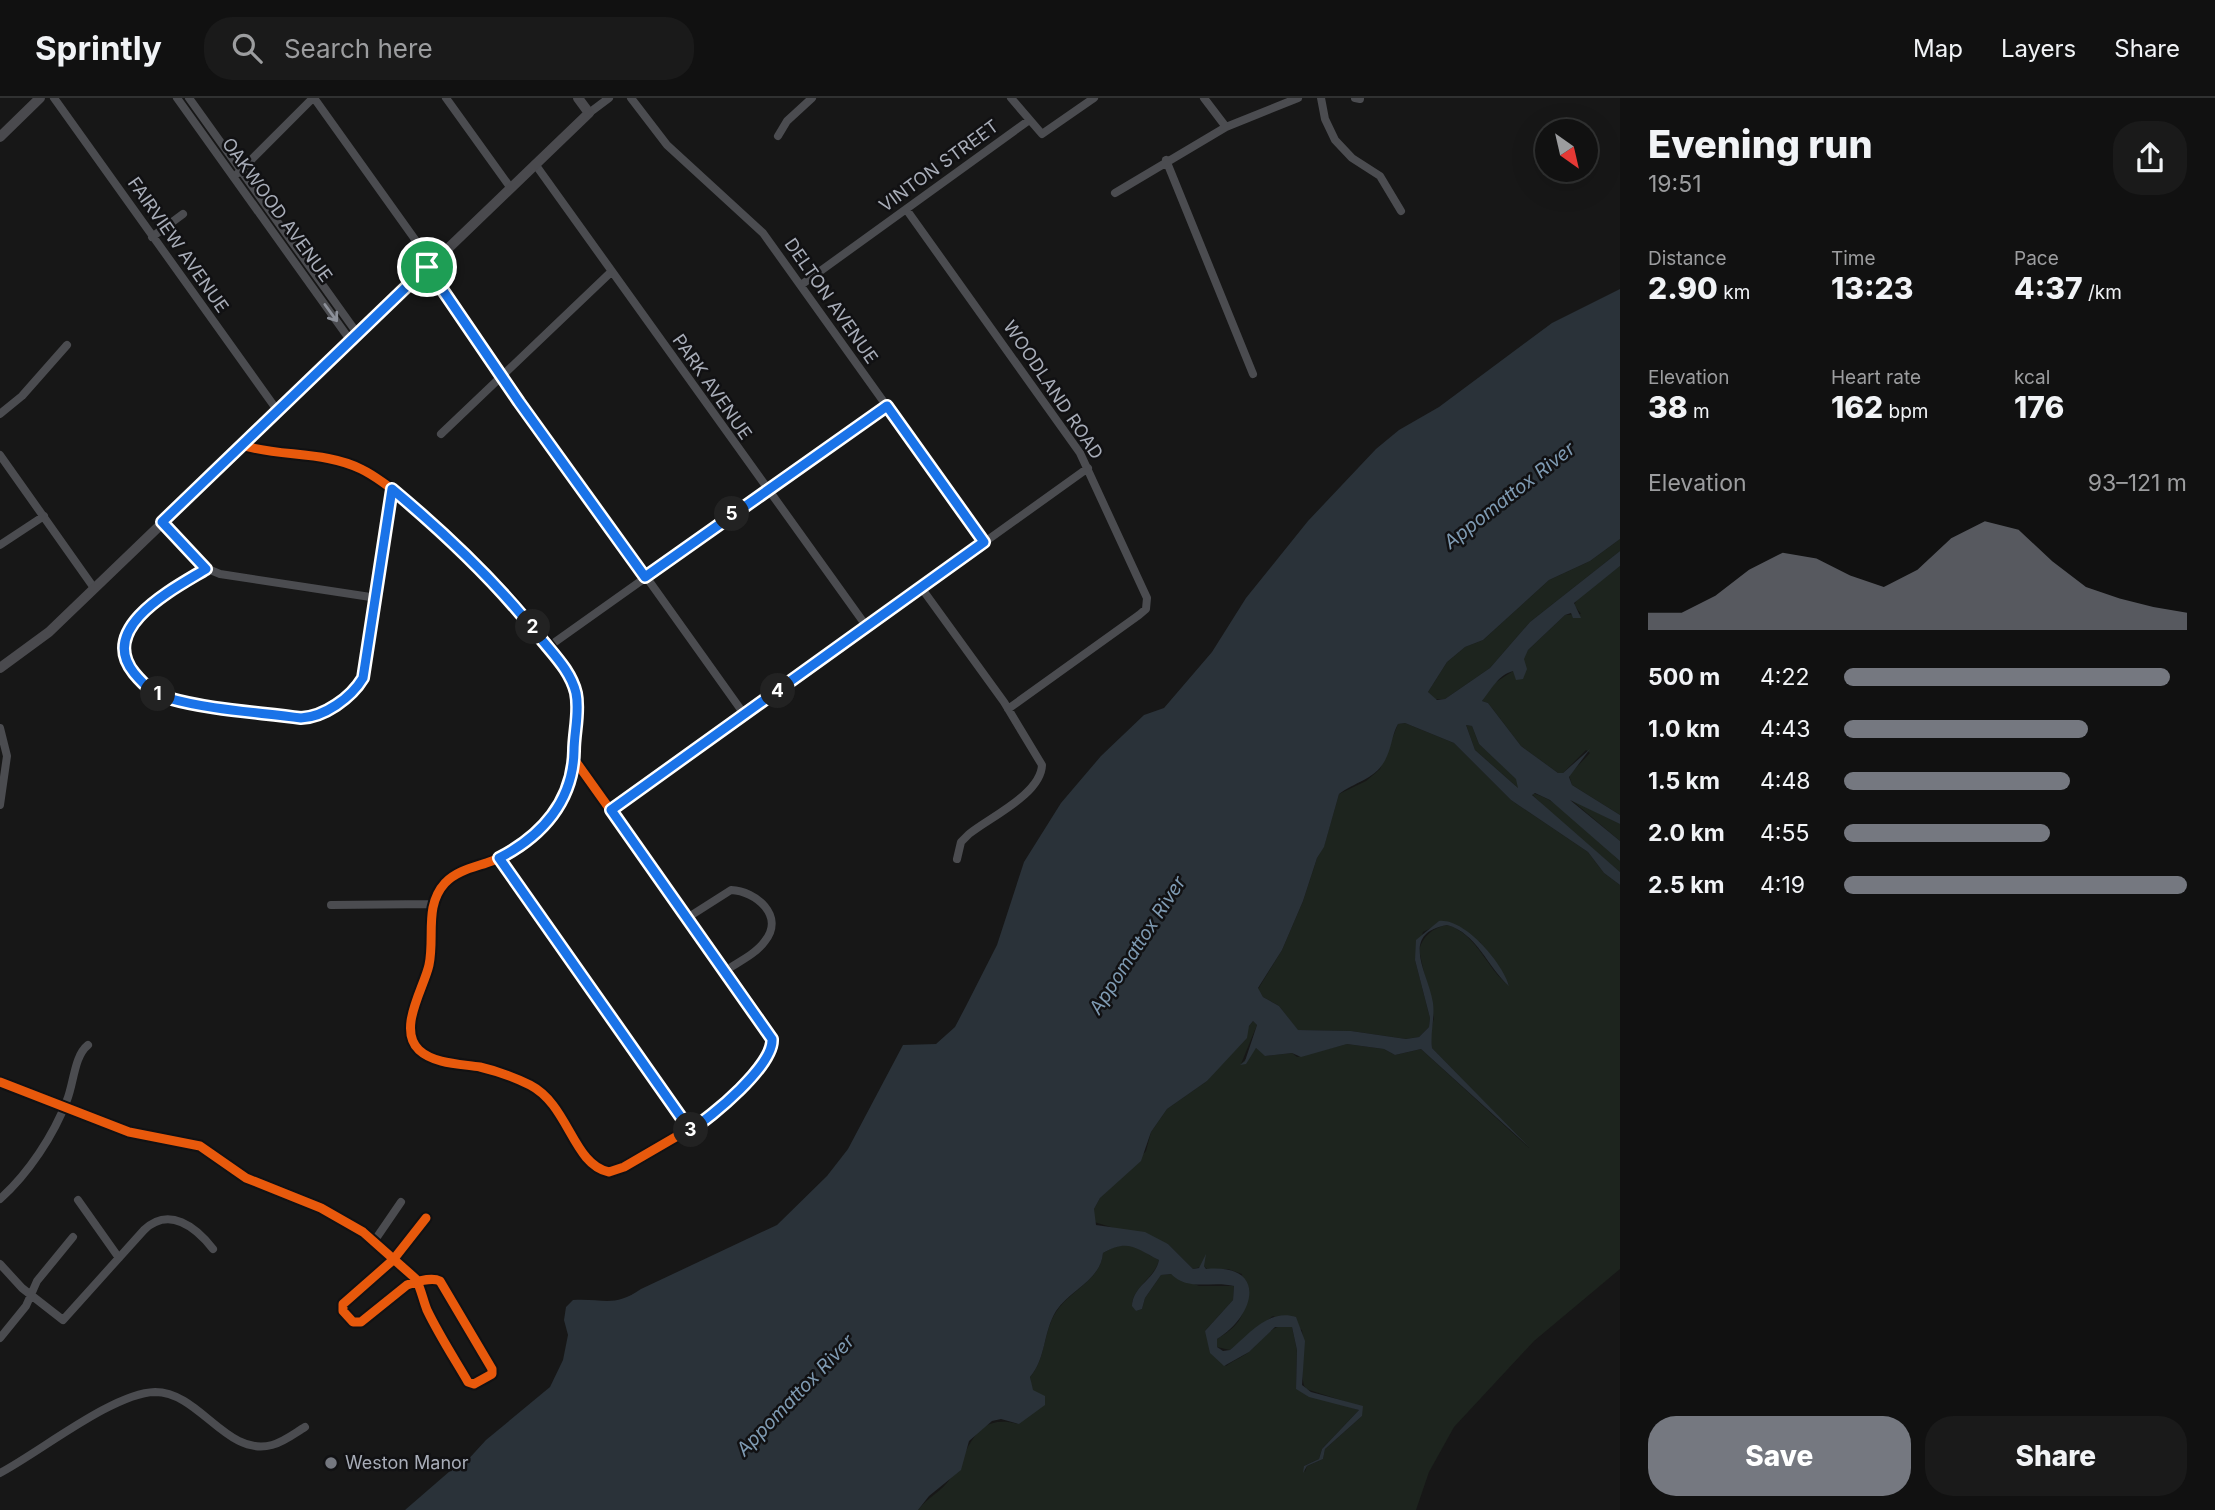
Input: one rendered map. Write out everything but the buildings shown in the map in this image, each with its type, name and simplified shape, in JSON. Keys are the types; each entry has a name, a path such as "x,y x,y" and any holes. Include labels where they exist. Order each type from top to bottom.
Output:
{"main road":[{"path":"0,137 40,98"},
{"path":"0,668 49,632 589,113 578,98"}],"street":[{"name":"FAIRVIEW AVENUE","path":"54,98 277,410"},
{"name":"OAKWOOD AVENUE","path":"177,98 354,336"},
{"name":"OAKWOOD AVENUE","path":"189,98 354,336"},
{"path":"234,177 314,98 424,252 427,267 502,376 744,714"},
{"path":"446,98 510,187"},
{"path":"589,113 609,98"},
{"name":"DELTON AVENUE","path":"631,98 667,145 750,217 984,542"},
{"path":"778,136 787,121 812,98"},
{"path":"1011,98 1038,132 1046,133 1094,98"},
{"path":"1205,98 1226,127"},
{"path":"1115,193 1166,160 1226,127 1298,98"},
{"path":"1321,98 1325,118 1335,140 1352,158 1380,176 1401,211"},
{"name":"VINTON STREET","path":"801,285 1028,121"},
{"path":"1166,160 1253,373"},
{"name":"PARK AVENUE","path":"535,164 867,627"},
{"name":"WOODLAND ROAD","path":"906,209 1088,468 1147,603 1139,615 1009,709"},
{"path":"152,237 183,214"},
{"path":"441,434 611,272"},
{"path":"0,414 22,396 67,345"},
{"path":"548,647 887,406"},
{"path":"241,445 275,454 348,463 392,489 473,561 567,672 576,694 574,759 570,781 550,821 527,842 499,858 447,881 433,904 429,964 413,1014 412,1037 423,1053 448,1062 497,1072 543,1093 557,1107 590,1163 601,1170 615,1171 710,1117 747,1081 772,1045 770,1034 574,759"},
{"path":"0,455 94,588"},
{"path":"611,810 1088,468"},
{"path":"206,569 153,603 139,616 129,632 125,649 131,669 146,686 167,698 301,718 323,713 356,688 363,678 392,489"},
{"path":"0,545 44,516"},
{"path":"162,522 206,569 220,574 377,598"},
{"path":"920,586 1009,709 1041,759 1041,776 1030,793 969,834 961,842 957,859"},
{"path":"0,728 7,756 0,805"},
{"path":"499,858 690,1130"},
{"path":"687,918 731,890 748,893 766,907 771,921 765,941 725,971"},
{"path":"331,905 433,904"},
{"path":"0,1199 36,1155 64,1107 80,1054 89,1045"},
{"path":"0,1082 129,1132 200,1146 238,1173 332,1213 375,1240 395,1258 418,1283 429,1314 468,1382 474,1384 492,1374 492,1369 440,1281 418,1283 407,1285 361,1322 350,1320 343,1311 343,1304 395,1258 426,1218"},
{"path":"78,1200 119,1258"},
{"path":"375,1240 401,1202"},
{"path":"0,1264 59,1320 66,1319 150,1224 162,1219 175,1219 200,1233 213,1249"},
{"path":"0,1338 26,1306 37,1281 73,1237"},
{"path":"0,1473 114,1405 145,1393 177,1396 237,1439 253,1446 278,1443 305,1427"}],"shaded area":[{"path":"1620,539 1620,551 1530,622 1490,668 1445,699 1433,699 1428,692 1447,662 1465,647 1483,640 1549,580 1590,561"},
{"path":"1620,566 1620,815 1572,785 1569,775 1590,753 1586,750 1563,773 1558,773 1521,746 1488,703 1482,701 1493,684 1513,671 1528,650 1565,615 1581,614 1574,605 1578,598"},
{"path":"1405,723 1454,743 1511,800 1588,852 1604,873 1620,885 1620,1269 1534,1341 1454,1427 1429,1472 1416,1510 918,1510 947,1483 982,1428 991,1423 1019,1424 1023,1419 1030,1402 1030,1377 1039,1362 1056,1312 1097,1271 1103,1253 1120,1245 1133,1246 1159,1260 1154,1271 1134,1296 1132,1302 1136,1311 1142,1309 1145,1298 1161,1275 1171,1274 1199,1286 1234,1286 1233,1300 1205,1331 1226,1366 1246,1354 1272,1330 1292,1327 1297,1350 1296,1389 1359,1410 1322,1449 1319,1459 1304,1466 1305,1472 1307,1466 1323,1459 1325,1449 1362,1416 1359,1406 1306,1389 1303,1378 1302,1330 1273,1316 1230,1350 1217,1347 1217,1339 1235,1326 1243,1312 1242,1274 1228,1269 1207,1269 1204,1266 1193,1269 1168,1244 1094,1222 1094,1209 1100,1198 1146,1151 1151,1132 1167,1109 1207,1081 1253,1021 1257,1025 1241,1064 1256,1048 1266,1056 1292,1053 1297,1057 1347,1044 1384,1049 1395,1055 1421,1049 1529,1148 1432,1048 1430,1035 1434,1018 1419,950 1429,933 1447,925 1457,929 1475,944 1495,972 1509,985 1480,942 1445,921 1423,932 1415,960 1430,1018 1429,1027 1419,1037 1406,1039 1351,1031 1297,1030 1279,1006 1263,997 1258,989 1282,950 1303,901 1317,858 1324,846 1339,794 1366,781 1380,769 1398,724"},
{"path":"1466,725 1472,726 1479,744 1517,779 1520,784 1518,788 1475,750"},
{"path":"1531,793 1553,802 1578,821 1620,861 1620,872 1548,811"},
{"path":"1569,798 1620,824 1620,841"}],"water":[{"name":"Appomattox River","path":"1620,289 1620,539 1590,561 1549,580 1483,640 1465,647 1447,662 1428,692 1437,700 1445,699 1490,668 1530,622 1620,551 1620,566 1574,603 1581,618 1573,618 1571,613 1565,615 1528,650 1524,659 1527,669 1523,679 1516,680 1513,671 1508,673 1495,683 1482,701 1488,703 1521,746 1558,773 1563,773 1590,749 1569,777 1572,785 1620,815 1620,824 1570,800 1620,841 1620,861 1550,800 1535,793 1532,795 1620,872 1620,885 1604,873 1588,852 1511,800 1454,743 1405,723 1398,724 1387,756 1378,770 1339,794 1324,847 1317,858 1303,901 1282,950 1258,988 1263,997 1279,1006 1298,1030 1351,1031 1406,1039 1419,1037 1429,1027 1430,1018 1415,960 1416,940 1439,921 1460,927 1482,944 1499,966 1509,986 1466,935 1447,925 1432,930 1424,937 1420,956 1433,1003 1432,1048 1530,1148 1421,1049 1395,1055 1384,1049 1347,1044 1301,1057 1292,1053 1265,1056 1256,1048 1246,1064 1240,1065 1245,1061 1257,1025 1253,1021 1249,1026 1247,1038 1207,1081 1167,1109 1151,1132 1141,1161 1100,1198 1094,1209 1096,1225 1145,1232 1168,1244 1193,1269 1199,1268 1206,1254 1206,1269 1226,1269 1240,1274 1247,1282 1247,1305 1240,1318 1217,1339 1217,1347 1223,1351 1230,1350 1268,1319 1286,1315 1296,1317 1305,1341 1302,1385 1311,1392 1363,1406 1362,1416 1325,1449 1323,1459 1307,1466 1303,1473 1304,1466 1319,1459 1322,1449 1359,1410 1309,1397 1296,1389 1297,1350 1292,1327 1275,1327 1249,1352 1224,1366 1210,1353 1205,1331 1233,1300 1234,1286 1185,1283 1171,1274 1161,1275 1145,1298 1142,1309 1136,1311 1132,1306 1133,1299 1157,1267 1159,1260 1138,1249 1119,1246 1103,1253 1091,1278 1062,1304 1052,1319 1039,1362 1030,1377 1033,1390 1045,1396 1045,1405 1019,1424 1001,1419 992,1421 969,1441 961,1470 929,1496 918,1510 405,1510 450,1471 464,1464 486,1440 550,1387 563,1360 568,1335 564,1320 566,1307 573,1300 608,1301 632,1295 777,1225 827,1176 848,1149 903,1045 936,1044 955,1027 997,945 1024,862 1061,803 1101,756 1144,715 1164,708 1212,652 1246,598 1308,521 1376,449 1399,430 1439,407 1552,323","holes":["1466,725 1472,726 1479,744 1516,779 1518,788 1475,750"]}],"cycle path":[{"path":"241,445 333,459 361,469 413,506 479,566 511,600 539,633 573,685 577,712 574,759 770,1034 771,1051 747,1081 710,1117 624,1167 609,1172 597,1167 587,1158 563,1119 543,1094 530,1085 499,1072 448,1063 425,1055 413,1041 411,1031 414,1008 429,965 432,912 439,892 455,875 508,854 536,834 548,822 566,793 574,759"},
{"path":"0,1082 129,1132 200,1146 246,1178 321,1208 363,1232 416,1279 418,1283 427,1310 436,1328 468,1382 474,1384 492,1374 492,1369 440,1281 419,1281 414,1283 407,1285 361,1322 353,1322 343,1311 343,1304 393,1260 397,1255 401,1250 426,1218"}],"place":[{"name":"Weston Manor","path":"331,1463"}],"route":[{"path":"427,267 519,402 645,577 887,406 984,542 611,810 772,1039 771,1051 747,1081 710,1117 690,1130 499,858 538,833 550,821 564,797 573,770 578,705 572,683 567,672 511,601 418,510 392,489 363,678 356,688 323,713 301,718 167,698 146,686 128,663 126,642 139,616 168,592 206,569 162,522 427,267"}]}
